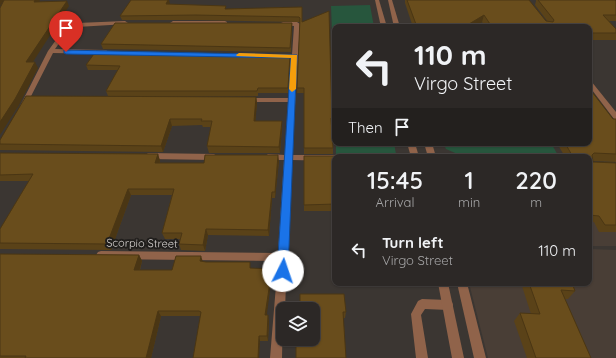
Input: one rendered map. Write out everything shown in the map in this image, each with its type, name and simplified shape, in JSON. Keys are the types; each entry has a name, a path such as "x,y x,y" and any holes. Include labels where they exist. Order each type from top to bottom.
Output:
{"street":[{"path":"377,0 383,24"},
{"path":"390,0 396,24"},
{"path":"20,111 30,99 51,51 68,27 77,25 134,23"},
{"path":"164,23 228,23"},
{"path":"274,24 297,24 291,56 292,100 284,256 276,358"},
{"path":"51,51 114,53"},
{"path":"592,86 616,118"},
{"path":"236,100 292,100"},
{"path":"140,156 218,157"},
{"path":"258,157 332,158"},
{"name":"Scorpio Street","path":"95,255 284,256"},
{"path":"444,286 458,358"},
{"path":"463,286 480,358"},
{"path":"422,358 416,314 422,304 448,305"}],"shaded area":[{"path":"592,170 616,170 616,246 592,246"},
{"path":"592,249 616,250 616,358 488,358 470,286 592,286"}],"green space":[{"path":"370,5 373,24 332,24 332,34 331,6"},
{"path":"336,146 395,146 396,154 336,154"},
{"path":"444,146 553,146 557,154 457,154 446,149"}],"building":[{"path":"4,0 35,0 34,2 67,1 26,62 35,62 15,99 0,122 0,8"},
{"path":"131,0 168,0 166,4 226,6 225,9 302,7 302,22 329,11 333,148 304,148 304,88 297,88 299,17 195,15 120,16"},
{"path":"407,0 529,0 546,21 553,22 554,20 538,0 616,1 616,15 603,15 616,29 616,33 592,33 592,24 490,24 484,15 469,24 416,24"},
{"path":"115,23 292,23 290,48 101,44"},
{"path":"96,51 290,55 288,88 258,88 257,91 106,91 120,66 86,65"},
{"path":"592,92 613,119 616,119 616,154 571,154 567,146 592,146"},
{"path":"26,96 256,97 254,121 282,121 279,147 207,146 212,121 201,121 202,119 170,119 161,146 0,144 0,140"},
{"path":"0,153 158,154 155,163 204,163 205,155 278,155 275,192 272,192 268,230 206,229 203,245 179,244 182,233 162,233 174,189 128,189 107,244 0,243 0,229 33,174 0,175"},
{"path":"592,155 593,162 616,163 616,225 605,225 599,216 592,215"},
{"path":"304,156 332,156 332,204 304,205"},
{"path":"0,254 139,255 134,270 172,270 176,256 201,256 200,261 206,262 250,262 250,268 272,269 265,315 268,315 267,336 259,336 258,358 193,358 201,312 158,311 146,358 25,358 26,356 0,356"},
{"path":"530,286 573,286 575,291 561,290 591,358 536,358 520,313 540,314"},
{"path":"300,294 344,294 346,312 343,312 346,358 296,358 296,346 320,346 320,302 300,302"}],"slow traffic":[{"path":"239,55 295,56 292,89"}],"route":[{"path":"66,52 295,56 283,271"}]}
